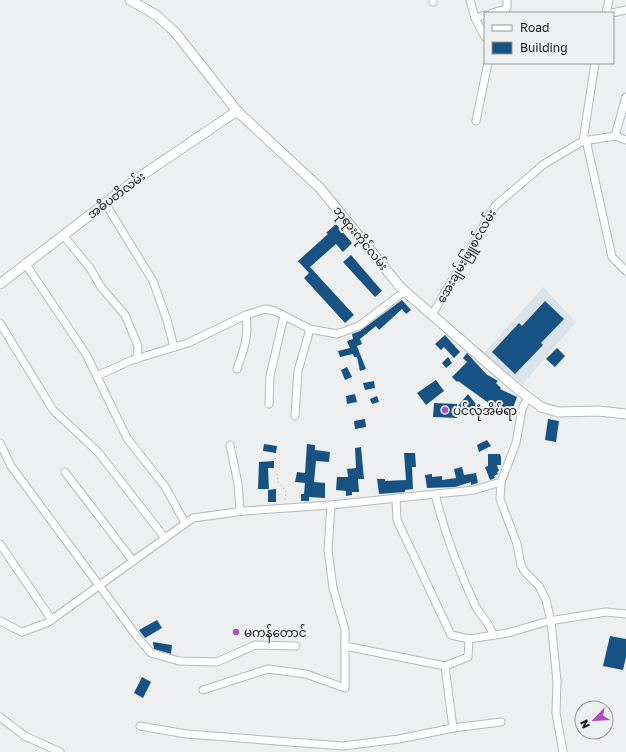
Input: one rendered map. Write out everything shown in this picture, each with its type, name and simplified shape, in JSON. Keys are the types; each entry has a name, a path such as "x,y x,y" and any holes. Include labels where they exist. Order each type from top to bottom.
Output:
{"street":[{"name":"ဘုရားကိုင်လမ်း","path":"130,0 156,15 175,32 237,111 320,188 405,291 528,397 541,406 558,412 599,411 626,414"},
{"path":"470,0 475,18 484,35"},
{"path":"496,12 506,9 507,0"},
{"path":"606,12 609,0"},
{"path":"614,13 626,10"},
{"path":"475,18 484,15"},
{"path":"476,121 488,64"},
{"path":"595,64 584,141 612,257 626,271"},
{"path":"614,136 626,97"},
{"name":"အဓိပတိလမ်း","path":"0,284 25,263 138,178 237,111"},
{"name":"အေးချမ်းဖြူစင်လမ်း","path":"432,315 495,206 544,164 584,141 614,136 626,140"},
{"path":"105,203 153,281 167,320 174,347"},
{"path":"63,235 90,268 101,287 125,315 138,346 137,359"},
{"path":"25,263 86,354 127,438 166,488 185,523"},
{"path":"97,376 137,359 188,342 246,315 265,309 284,316 310,329 337,334 359,326 405,291"},
{"path":"237,369 246,345 248,330 246,315"},
{"path":"269,404 270,376 284,316"},
{"path":"0,323 53,410 98,452 165,538"},
{"path":"295,416 298,371 310,329"},
{"path":"528,397 522,409 516,443 501,482 500,499 517,544 521,565 525,572 539,586 546,600 551,620 557,681 556,713 563,752"},
{"path":"0,443 11,466 138,638 151,653 179,661 217,662 255,645 296,646"},
{"path":"230,445 238,484 240,511"},
{"path":"65,472 133,561"},
{"path":"0,621 22,632 52,620 193,518 240,511 331,505 474,490 501,482"},
{"path":"435,494 447,541 477,609 490,624 493,635"},
{"path":"396,499 397,520 451,635 469,639 508,633 551,620 606,612 626,614"},
{"path":"203,690 268,669 306,674 345,688 345,630 333,588 328,550 331,505"},
{"path":"0,544 52,620"},
{"path":"345,646 445,666 468,657 469,639"},
{"path":"445,666 453,728"},
{"path":"0,717 25,736 60,752"},
{"path":"140,726 186,734 342,746 399,739 453,728 501,722"}],"path":[{"path":"275,458 278,482 286,491 285,508"}],"shaded area":[{"path":"543,287 576,322 522,385 484,353"}],"building":[{"path":"336,224 352,243 343,252 336,244 310,267 354,315 345,323 304,278 309,273 298,261 328,234 326,233"},
{"path":"351,255 382,291 375,297 343,262"},
{"path":"402,300 411,310 406,314 402,309 379,330 376,326 360,339 362,344 357,346 366,369 360,371 357,357 354,357 353,354 340,357 338,351 350,348 347,341 353,339 352,334 360,331"},
{"path":"545,301 564,319 541,343 543,345 515,374 492,352 519,323 522,326"},
{"path":"445,335 460,352 454,358 444,347 441,350 435,344"},
{"path":"557,348 565,356 555,367 546,359"},
{"path":"467,353 486,374 498,381 496,383 501,388 500,389 517,397 512,411 502,407 497,408 458,381 457,382 452,377 467,362 463,358"},
{"path":"448,357 452,363 446,368 442,363"},
{"path":"347,367 352,377 345,380 341,370"},
{"name":"ပင်လုံအိမ်ရာ","path":"436,380 444,391 426,405 417,393"},
{"path":"374,381 375,388 365,390 363,383"},
{"path":"355,394 357,402 347,404 346,396"},
{"path":"468,394 479,408 470,414 465,415 458,406"},
{"path":"377,396 379,402 372,404 370,399"},
{"name":"ပင်လုံအိမ်ရာ","path":"434,403 457,404 457,418 433,417"},
{"path":"365,419 366,427 355,429 354,421"},
{"path":"548,419 559,421 556,442 545,440"},
{"path":"487,440 491,446 479,452 477,445"},
{"path":"264,444 277,446 276,453 263,451"},
{"path":"307,444 315,445 315,450 330,452 329,462 316,461 314,482 325,483 325,498 309,497 309,501 301,501 301,494 304,494 305,483 295,482 297,472 305,473"},
{"path":"361,447 364,479 358,479 359,492 352,492 352,495 346,496 346,491 336,490 337,477 348,477 347,469 356,468 355,448"},
{"path":"404,453 415,453 416,467 412,467 413,489 405,490 405,492 379,494 377,479 385,479 385,481 406,480"},
{"path":"488,454 500,454 501,457 501,465 497,465 499,471 497,472 498,474 494,476 495,478 490,480 485,467 488,466"},
{"path":"274,461 274,468 268,468 269,489 258,489 259,462"},
{"path":"462,467 464,475 476,473 478,483 471,485 471,482 455,487 427,488 425,475 432,474 432,477 442,476 442,480 456,478 454,469"},
{"path":"276,489 276,502 268,502 268,490"},
{"path":"157,620 162,628 145,638 139,630"},
{"path":"610,636 626,639 626,657 623,670 603,666"},
{"path":"153,642 172,645 171,654 154,649"},
{"path":"142,677 151,682 143,698 134,693"}],"place":[{"name":"ပင်လုံအိမ်ရာ","path":"445,410"},
{"name":"မကန်တောင်","path":"236,632"}]}
